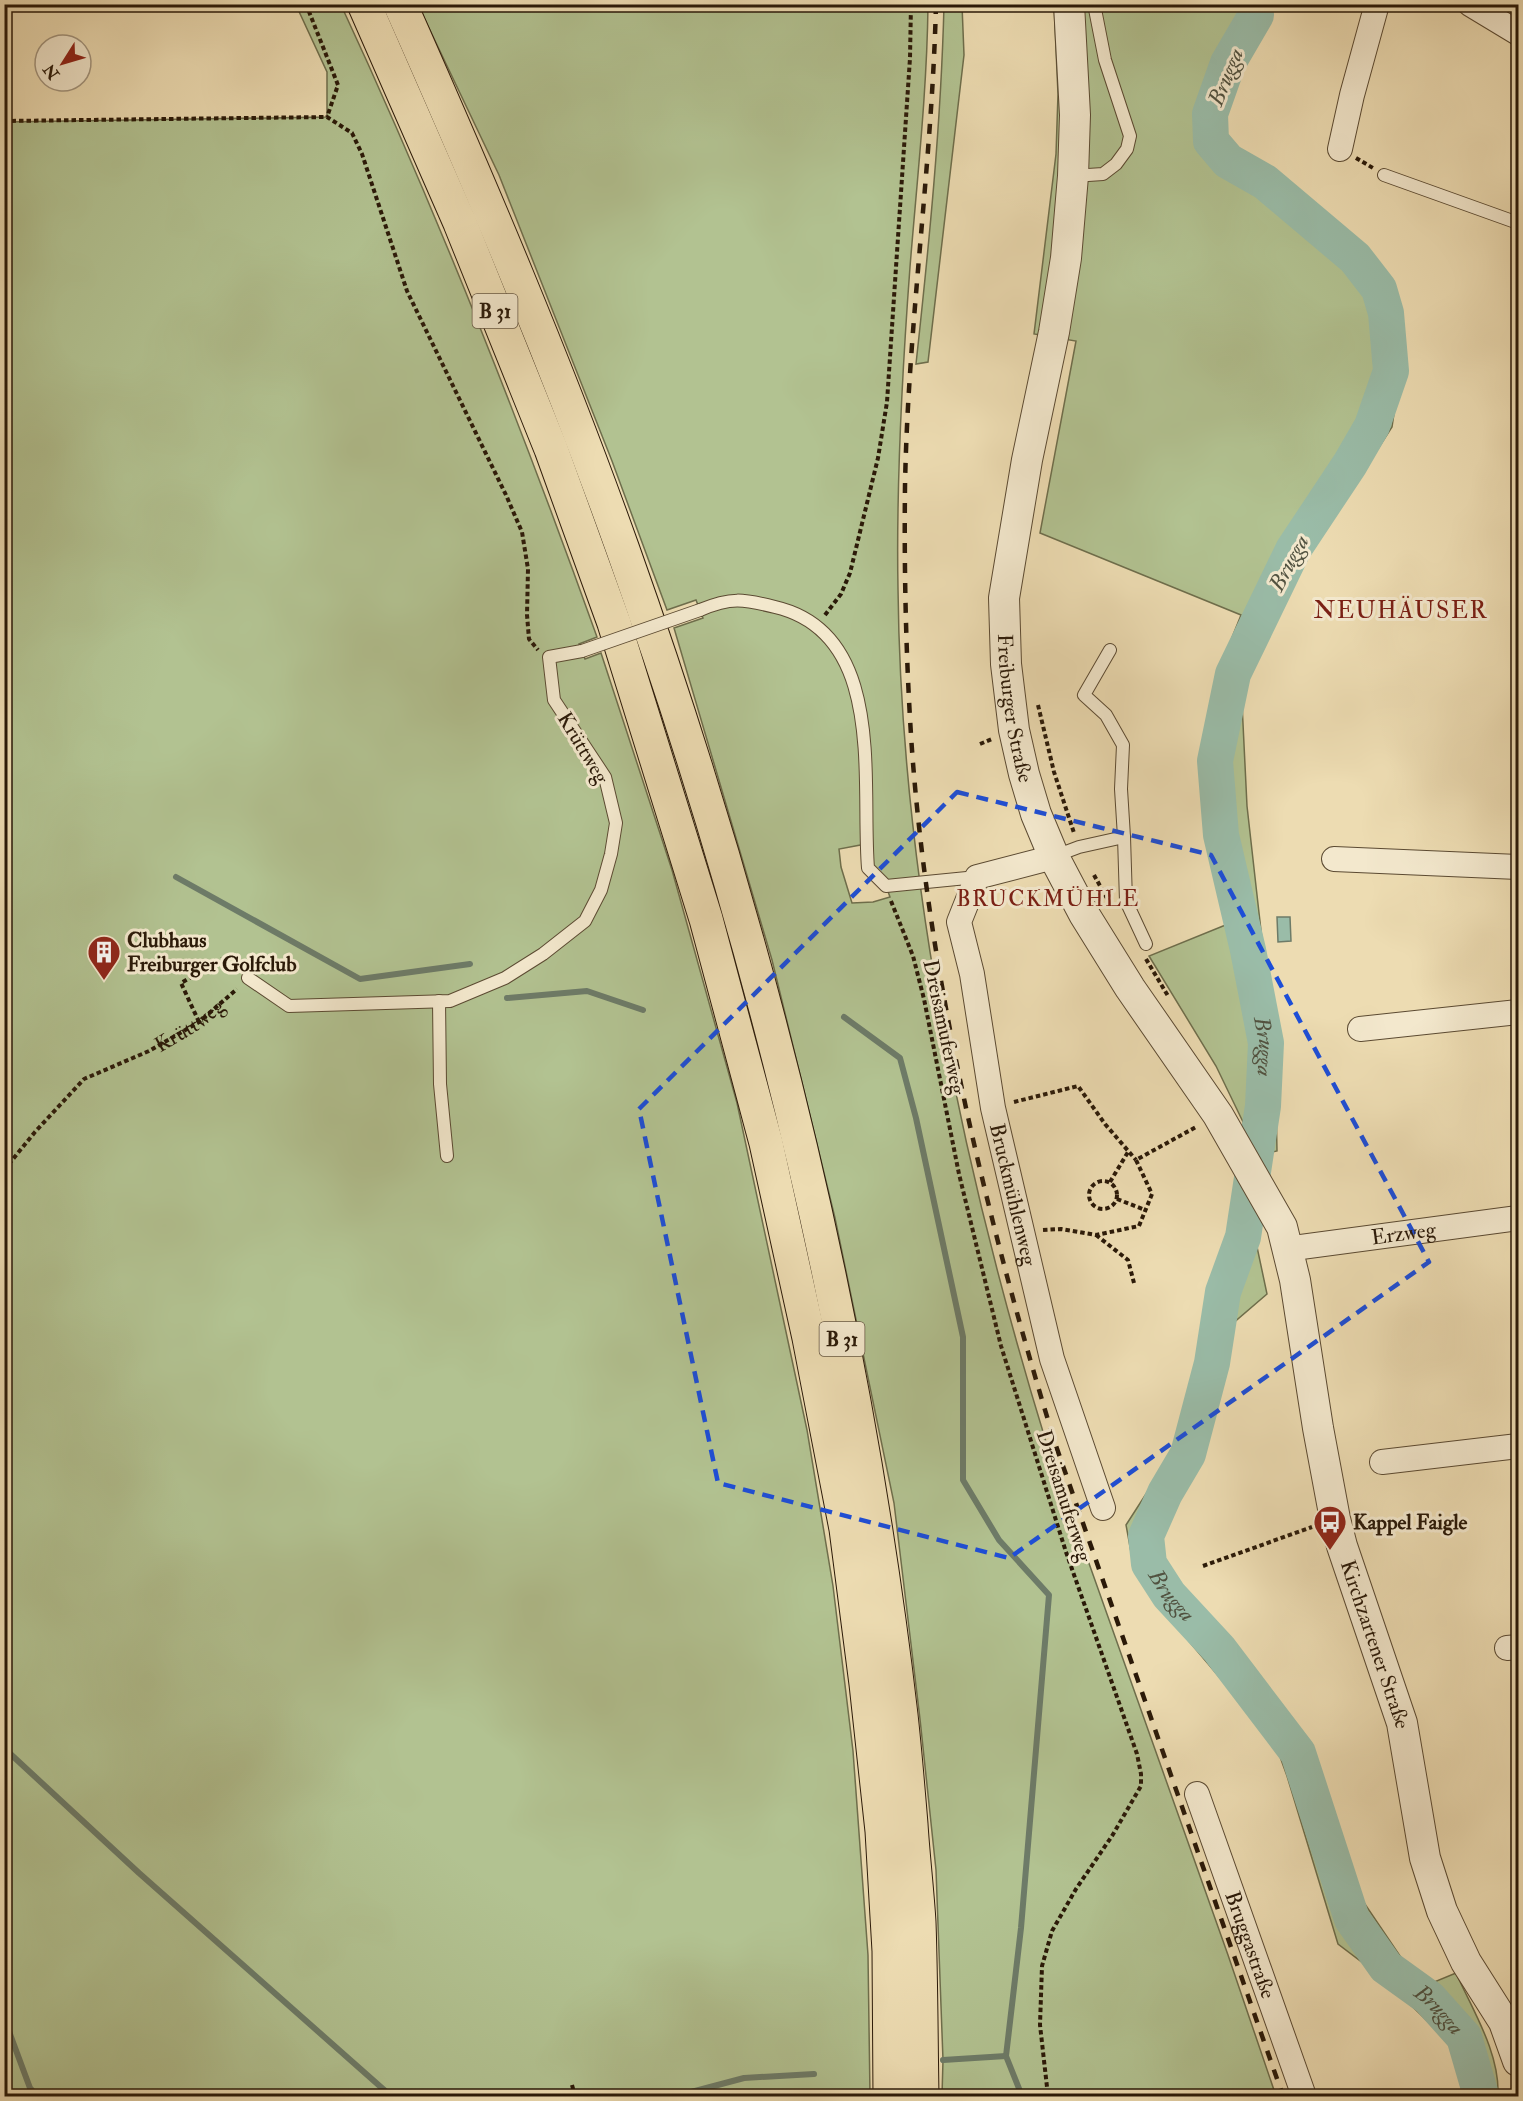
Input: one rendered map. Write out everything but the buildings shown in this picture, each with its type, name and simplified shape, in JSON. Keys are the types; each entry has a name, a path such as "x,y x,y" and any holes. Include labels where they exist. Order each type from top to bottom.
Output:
{"highway":[{"name":"B 31","path":"364,4 473,255 551,449 614,623 706,919 766,1143 809,1338 846,1529 882,1830 889,1951 890,2097"},
{"name":"B 31","path":"400,4 464,148 544,344 624,554 679,714 736,903 782,1074 837,1311 869,1481 889,1616 902,1720 919,1919 922,2097"}],"street":[{"name":"Freiburger Straße","path":"1069,4 1075,115 1073,177 1066,258 1054,332 1027,460 1004,598 1006,664 1014,730 1036,814 1066,852 1084,914 1130,988 1218,1115 1257,1181"},
{"path":"1340,148 1377,4"},
{"path":"1470,4 1518,33"},
{"path":"976,877 1066,852"},
{"path":"1334,859 1518,867"},
{"name":"Bruckmühlenweg","path":"976,877 959,922 972,974 993,1108 1052,1359 1103,1508"},
{"path":"1360,1029 1518,1012"},
{"name":"Kirchzartener Straße","path":"1257,1181 1277,1216 1289,1251 1335,1519 1342,1546 1391,1683 1402,1723 1425,1858 1442,1911 1466,1962 1504,2022 1518,2061"},
{"name":"Erzweg","path":"1289,1251 1301,1247 1518,1218"},
{"path":"1382,1461 1518,1446"},
{"name":"Bruggastraße","path":"1197,1794 1304,2097"}],"lane":[{"path":"1073,177 1102,174 1116,164 1127,149 1130,136 1105,60 1094,4"},
{"path":"1384,175 1518,223"},
{"path":"549,657 582,651 721,601 746,600 799,614 818,626 840,654 852,677 861,707 868,868 886,886 976,877"},
{"path":"1110,650 1084,695 1106,715 1123,745 1121,789 1126,901 1146,944"},
{"name":"Krüttweg","path":"248,978 289,1006 450,1001 505,978 543,954 585,921 601,890 616,824 605,777 554,700 549,657"},
{"path":"1066,852 1124,837"},
{"path":"439,1001 440,1084 447,1156"}],"path":[{"path":"306,4 338,85 327,117"},
{"path":"818,626 841,594 850,573 880,447 887,402 909,69 911,4"},
{"path":"4,121 327,117 352,134 407,291 522,532 528,569 529,639 536,649 549,657"},
{"path":"1340,148 1384,175"},
{"path":"1041,723 1054,772 1066,852"},
{"path":"980,744 992,738"},
{"name":"Dreisamuferweg","path":"886,886 914,956 959,1174 1001,1346 1066,1552 1137,1754 1141,1774 1141,1786 1052,1931 1042,1966 1040,2025 1048,2097"},
{"path":"200,1022 181,983 222,958"},
{"name":"Krüttweg","path":"4,1170 35,1132 84,1079 149,1051 200,1022 248,978"},
{"path":"993,1108 1078,1086 1105,1124 1136,1160 1152,1194 1139,1226 1096,1234 1061,1228 1022,1231"},
{"path":"1136,1160 1218,1115"},
{"path":"1110,1182 1128,1152"},
{"path":"1101,1180 1110,1182 1117,1190 1117,1199 1112,1207 1103,1210 1095,1207 1089,1199 1089,1190 1101,1180"},
{"path":"1117,1199 1146,1210"},
{"path":"1096,1234 1128,1260 1134,1283"},
{"path":"1203,1566 1335,1519"},
{"path":"572,2085 575,2097"}],"highlighted area":[{"path":"957,792 1211,855 1429,1262 1009,1558 718,1483 639,1109"}],"shaded area":[{"path":"1138,4 1265,5 1262,28 1216,125 1229,154 1266,177 1355,247 1393,297 1402,360 1392,427 1296,576 1249,674 1242,703 1247,806 1275,1055 1277,1151 1262,1154 1244,1124 1216,1066 1149,956 1228,924 1207,834 1204,803 1205,755 1218,683 1241,615 1040,533 1076,341 1034,334 1056,154 1058,94 1054,5 1098,5 1099,10"},
{"path":"296,5 341,5 411,160 476,318 597,637 579,644 585,659 601,653 672,870 737,1103 807,1430 833,1586 853,1751 868,1955 870,2096 5,2096 5,122 327,117 327,72"},
{"path":"418,5 928,5 924,103 902,388 898,509 902,697 911,805 924,914 942,1022 964,1130 989,1236 1047,1445 1276,2096 942,2096 943,2060 936,1870 894,1503 835,1218 772,960 674,628 703,618 696,600 667,610 612,461 499,175","holes":["866,844 868,868 886,886 890,897 873,902 852,903 841,867 839,849"]},
{"path":"944,5 962,5 964,55 928,362 916,364 934,185"},
{"path":"1277,917 1290,917 1291,941 1278,942"},
{"path":"1234,1195 1253,1228 1267,1294 1231,1325 1212,1423 1154,1541 1157,1578 1273,1709 1319,1778 1350,1882 1402,1959 1432,1983 1456,1973 1490,2048 1495,2064 1498,2096 1470,2096 1469,2084 1451,2044 1384,1979 1338,1944 1275,1743 1149,1594 1133,1563 1126,1525 1195,1418 1208,1319 1234,1210"}],"waterway":[{"name":"Brugga","path":"1255,4 1256,15 1228,63 1210,114 1211,141 1228,161 1265,182 1355,258 1379,289 1386,313 1391,371 1372,426 1350,464 1293,550 1233,674 1215,761 1221,835 1248,950 1266,1043 1263,1106 1243,1237 1223,1292 1212,1363 1188,1454 1165,1493 1146,1536 1149,1564 1169,1595 1219,1649 1298,1753 1352,1919 1386,1967 1429,1998 1464,2037 1480,2092 1479,2096"},
{"path":"176,877 360,979 470,964"},
{"path":"507,998 587,991 643,1010"},
{"path":"844,1017 900,1058 916,1118 963,1337 963,1480 999,1540 1049,1595 1021,1928 1006,2056 1022,2096"},
{"path":"4,1748 139,1873 391,2096"},
{"path":"4,2018 30,2088 37,2096"},
{"path":"943,2060 1006,2056"},
{"path":"593,2096 680,2095 744,2078 814,2074"}],"railway":[{"path":"936,4 934,64 911,365 905,486 905,585 912,750 920,837 932,925 964,1100 984,1187 1006,1274 1055,1443 1283,2096"}],"place":[{"name":"Clubhaus Freiburger Golfclub","path":"104,981"},
{"name":"Kappel Faigle","path":"1330,1551"}],"district":[{"name":"NEUHÄUSER","path":"1401,610"},
{"name":"BRUCKMÜHLE","path":"1048,899"}]}
